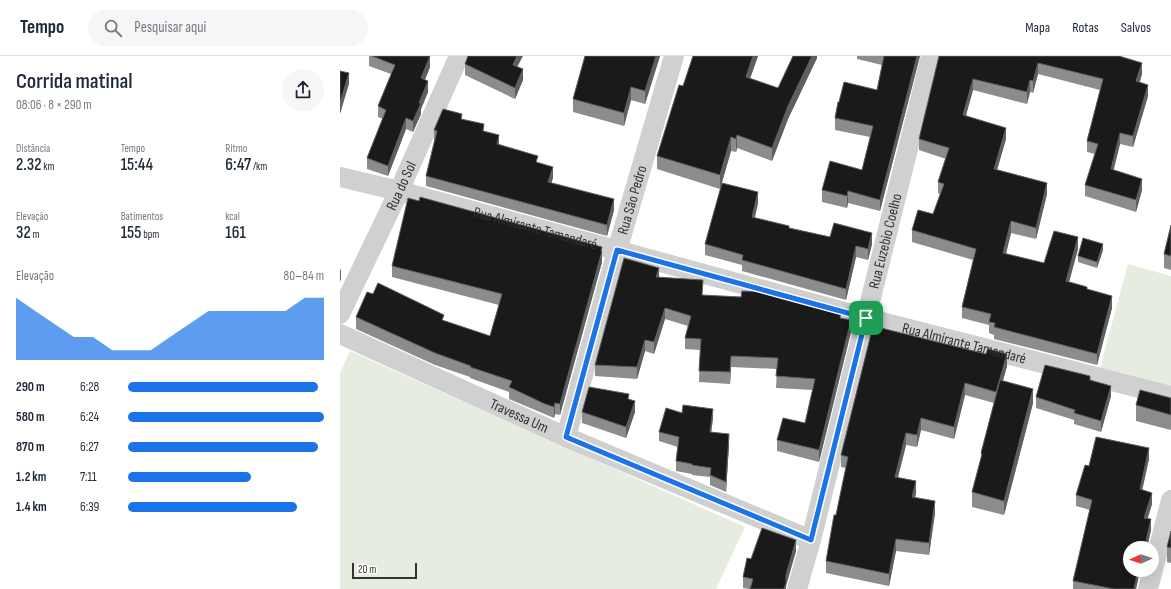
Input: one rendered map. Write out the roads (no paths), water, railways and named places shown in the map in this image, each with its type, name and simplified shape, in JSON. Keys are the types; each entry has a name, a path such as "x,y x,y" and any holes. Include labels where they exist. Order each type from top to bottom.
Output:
{"street":[{"name":"Rua do Sol","path":"340,314 459,56"},
{"name":"Rua São Pedro","path":"566,437 617,250 674,56"},
{"name":"Rua Euzebio Coelho","path":"797,589 811,540 931,56"},
{"name":"Rua Almirante Tamandaré","path":"340,177 398,191 866,318 1171,396"},
{"name":"Travessa Um","path":"340,334 566,437 811,540"},
{"path":"1148,589 1171,500"}]}
